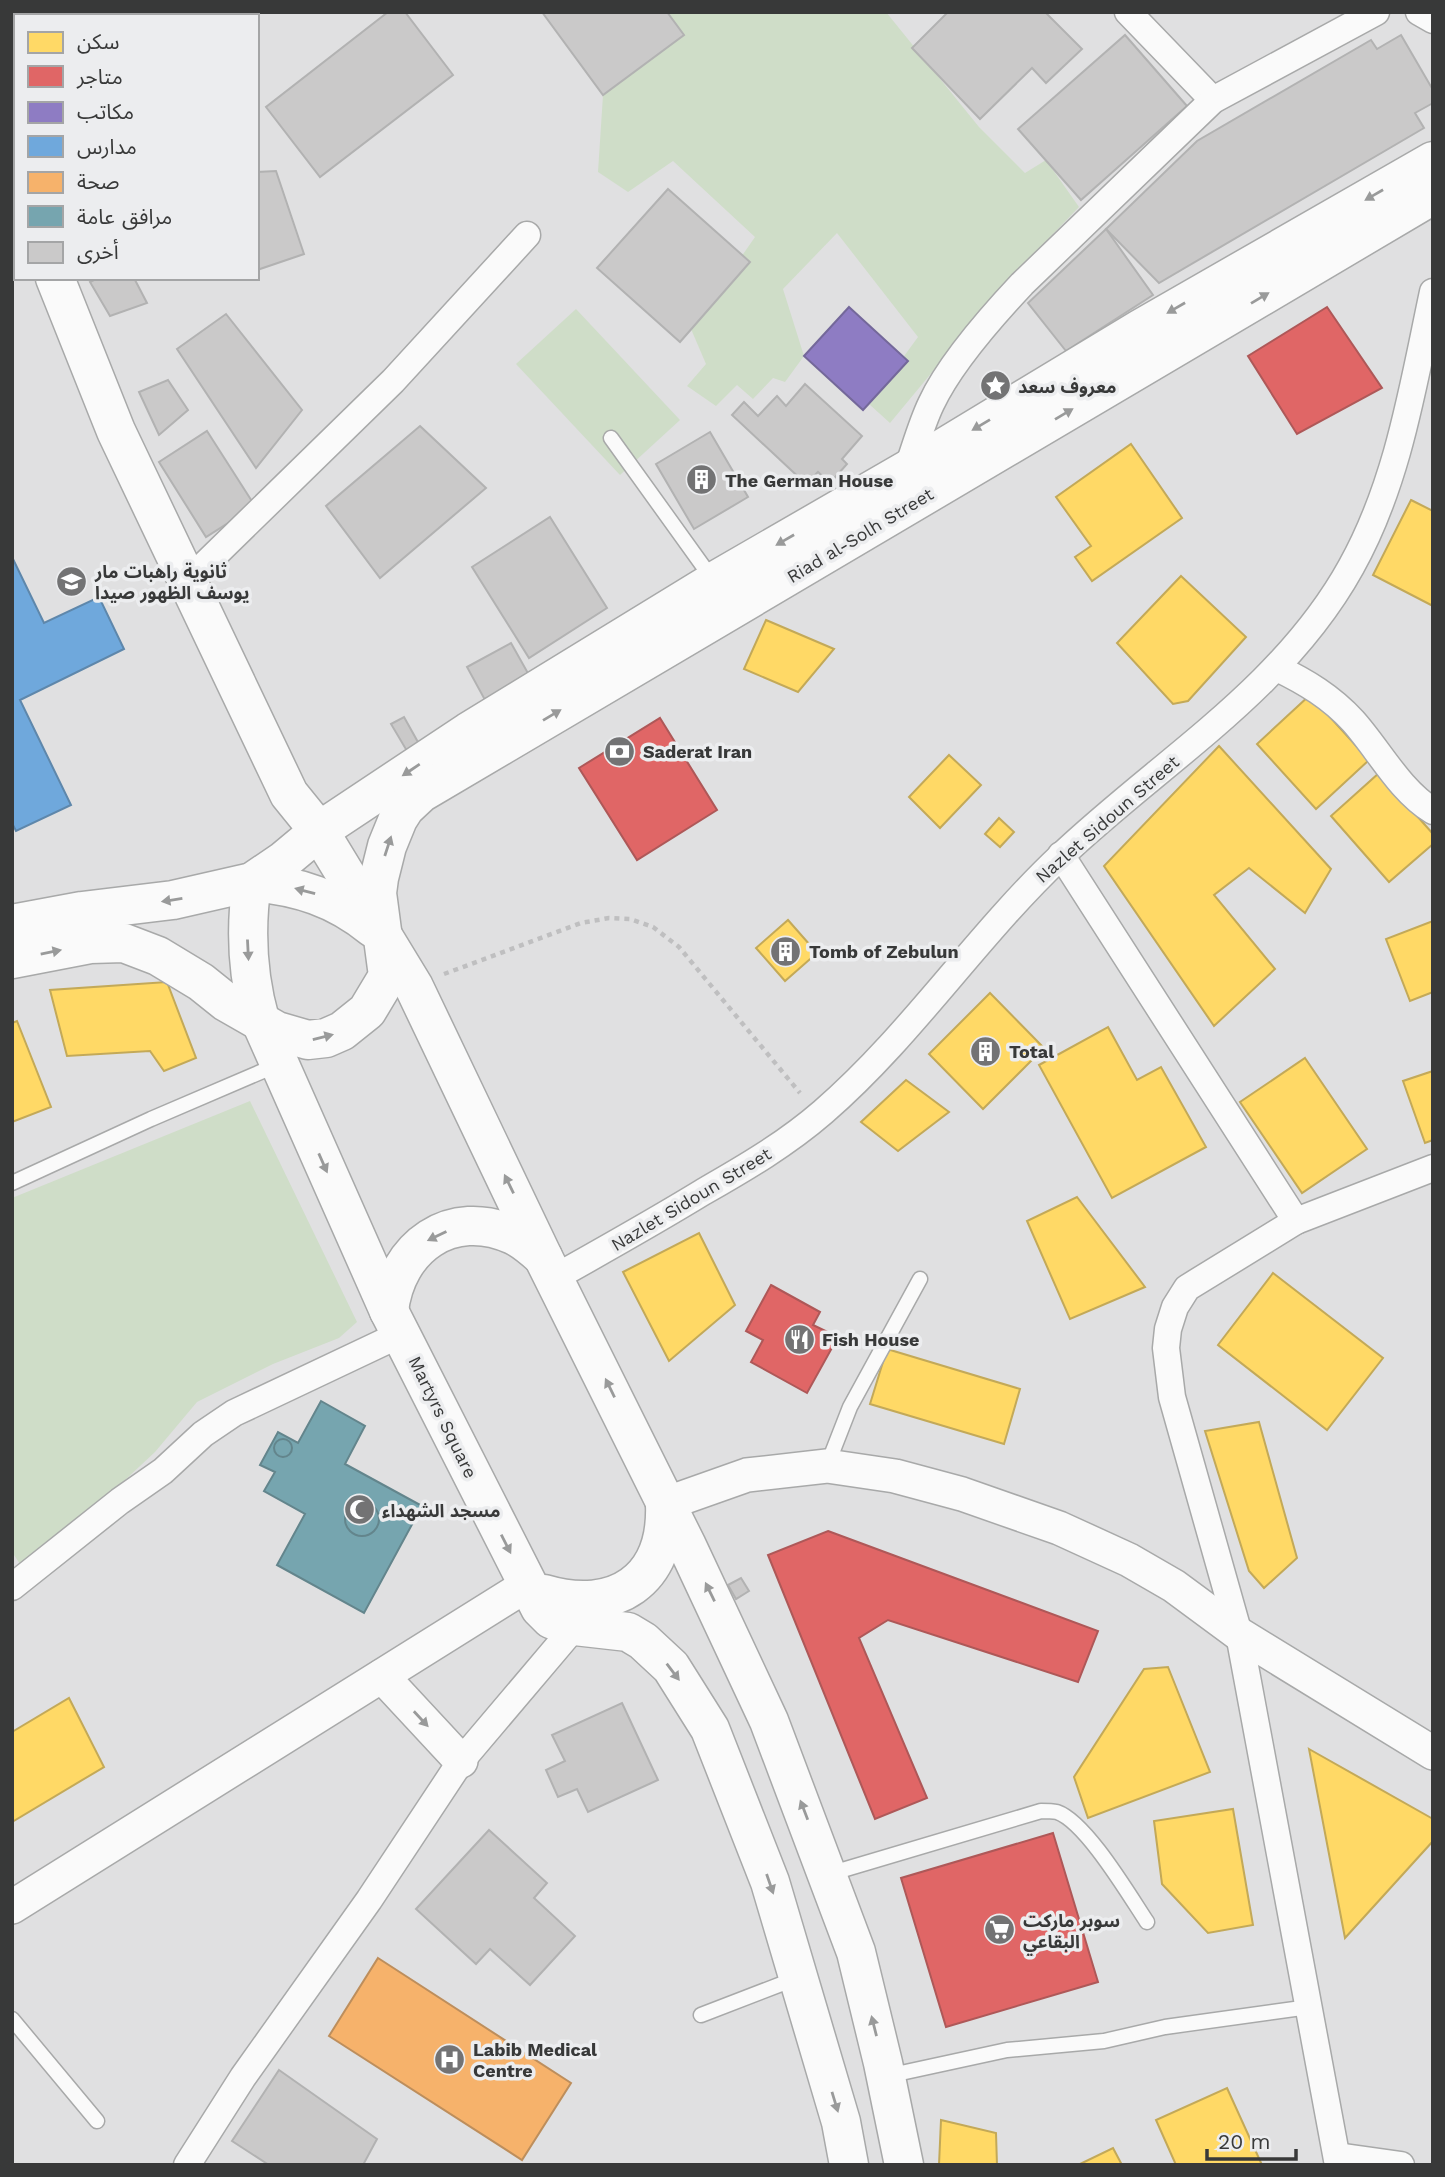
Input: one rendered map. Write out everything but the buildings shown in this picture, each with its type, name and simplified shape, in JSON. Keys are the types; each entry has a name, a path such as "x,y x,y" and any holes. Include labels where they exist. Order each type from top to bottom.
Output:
{"main road":[{"name":"Riad al-Solh Street","path":"318,831 468,732 713,582 907,470 1140,329 1433,161"},
{"name":"Riad al-Solh Street","path":"384,937 377,893 382,864 398,819 421,793 1433,195"},
{"path":"56,280 116,431 289,794 318,831 414,987 716,1605 769,1721 829,1874 856,1952 904,2165"},
{"path":"284,861 291,819 289,794"},
{"path":"252,882 284,861 318,831"},
{"path":"12,924 86,927 158,956 201,982 226,1002 277,1031 308,1040 326,1038 349,1026 368,1011 388,976 384,937 344,908 316,894 284,884 252,882 173,900 86,927 12,959"},
{"name":"Martyrs Square","path":"252,882 247,952 251,986 260,1020 395,1322 527,1585 540,1608 551,1619 566,1625 579,1614 628,1632 643,1641 671,1667 709,1729 770,1882 841,2122 849,2165"},
{"path":"395,1322 395,1279 412,1253 438,1234 454,1228 469,1226 501,1230 516,1236 549,1267"},
{"path":"579,1614 624,1591 653,1563 662,1545 666,1524 665,1504"}],"street":[{"path":"1128,12 1213,100"},
{"path":"907,470 932,403 993,314 1022,284 1213,100 1376,12"},
{"path":"1419,12 1433,20"},
{"path":"188,580 393,381 527,235"},
{"name":"Nazlet Sidoun Street","path":"549,1267 639,1230 775,1150 823,1112 876,1062 1060,855 1199,738 1277,668 1325,608 1350,570 1375,522 1400,443 1433,292"},
{"path":"1277,668 1329,698 1353,720 1410,792 1433,811"},
{"path":"1060,855 1296,1221"},
{"path":"1401,2165 1337,2161 1239,1634 1172,1397 1166,1348 1168,1329 1175,1307 1187,1288 1296,1221 1433,1168"},
{"path":"12,1587 120,1501 163,1471 203,1434 234,1413 395,1322"},
{"path":"665,1504 747,1475 827,1466 895,1476 962,1494 1059,1528 1129,1560 1174,1586 1239,1634 1433,1753"},
{"path":"12,1907 527,1585"},
{"path":"187,2165 243,2077 369,1900 461,1761 579,1614"},
{"path":"382,1676 461,1761"}],"lane":[{"path":"611,438 713,582"},
{"path":"12,1183 151,1119 278,1065"},
{"path":"827,1466 850,1407 920,1279"},
{"path":"829,1874 1041,1811 1057,1812 1070,1819 1088,1836 1147,1922"},
{"path":"701,2015 798,1977"},
{"path":"886,2076 1007,2050 1104,2041 1165,2027 1309,2007"},
{"path":"12,2019 97,2121"}],"path":[{"path":"414,987 582,923 608,918 630,919 653,927 679,947 800,1093"}],"green space":[{"path":"667,12 886,12 979,127 1025,173 1046,160 1079,207 1006,283 890,423 869,404 918,337 837,233 783,289 804,356 785,382 773,378 753,399 737,385 716,406 687,386 706,364 691,329 755,237 673,161 628,192 598,172 603,95"},
{"path":"576,309 680,420 620,475 516,364"},
{"path":"250,1101 357,1322 339,1338 273,1364 197,1402 155,1452 109,1495 20,1564 12,1552 12,1198"}],"place":[{"name":"معروف سعد","path":"995,386"},
{"name":"The German House","path":"702,480"},
{"name":"ثانوية راهبات مار يوسف الظهور صيدا","path":"72,581"},
{"name":"Saderat Iran","path":"620,751"},
{"name":"Tomb of Zebulun","path":"786,951"},
{"name":"Total","path":"986,1051"},
{"name":"Fish House","path":"799,1339"},
{"name":"مسجد الشهداء","path":"359,1510"},
{"name":"سوبر ماركت البقاعي","path":"1000,1930"},
{"name":"Labib Medical Centre","path":"450,2059"}]}
